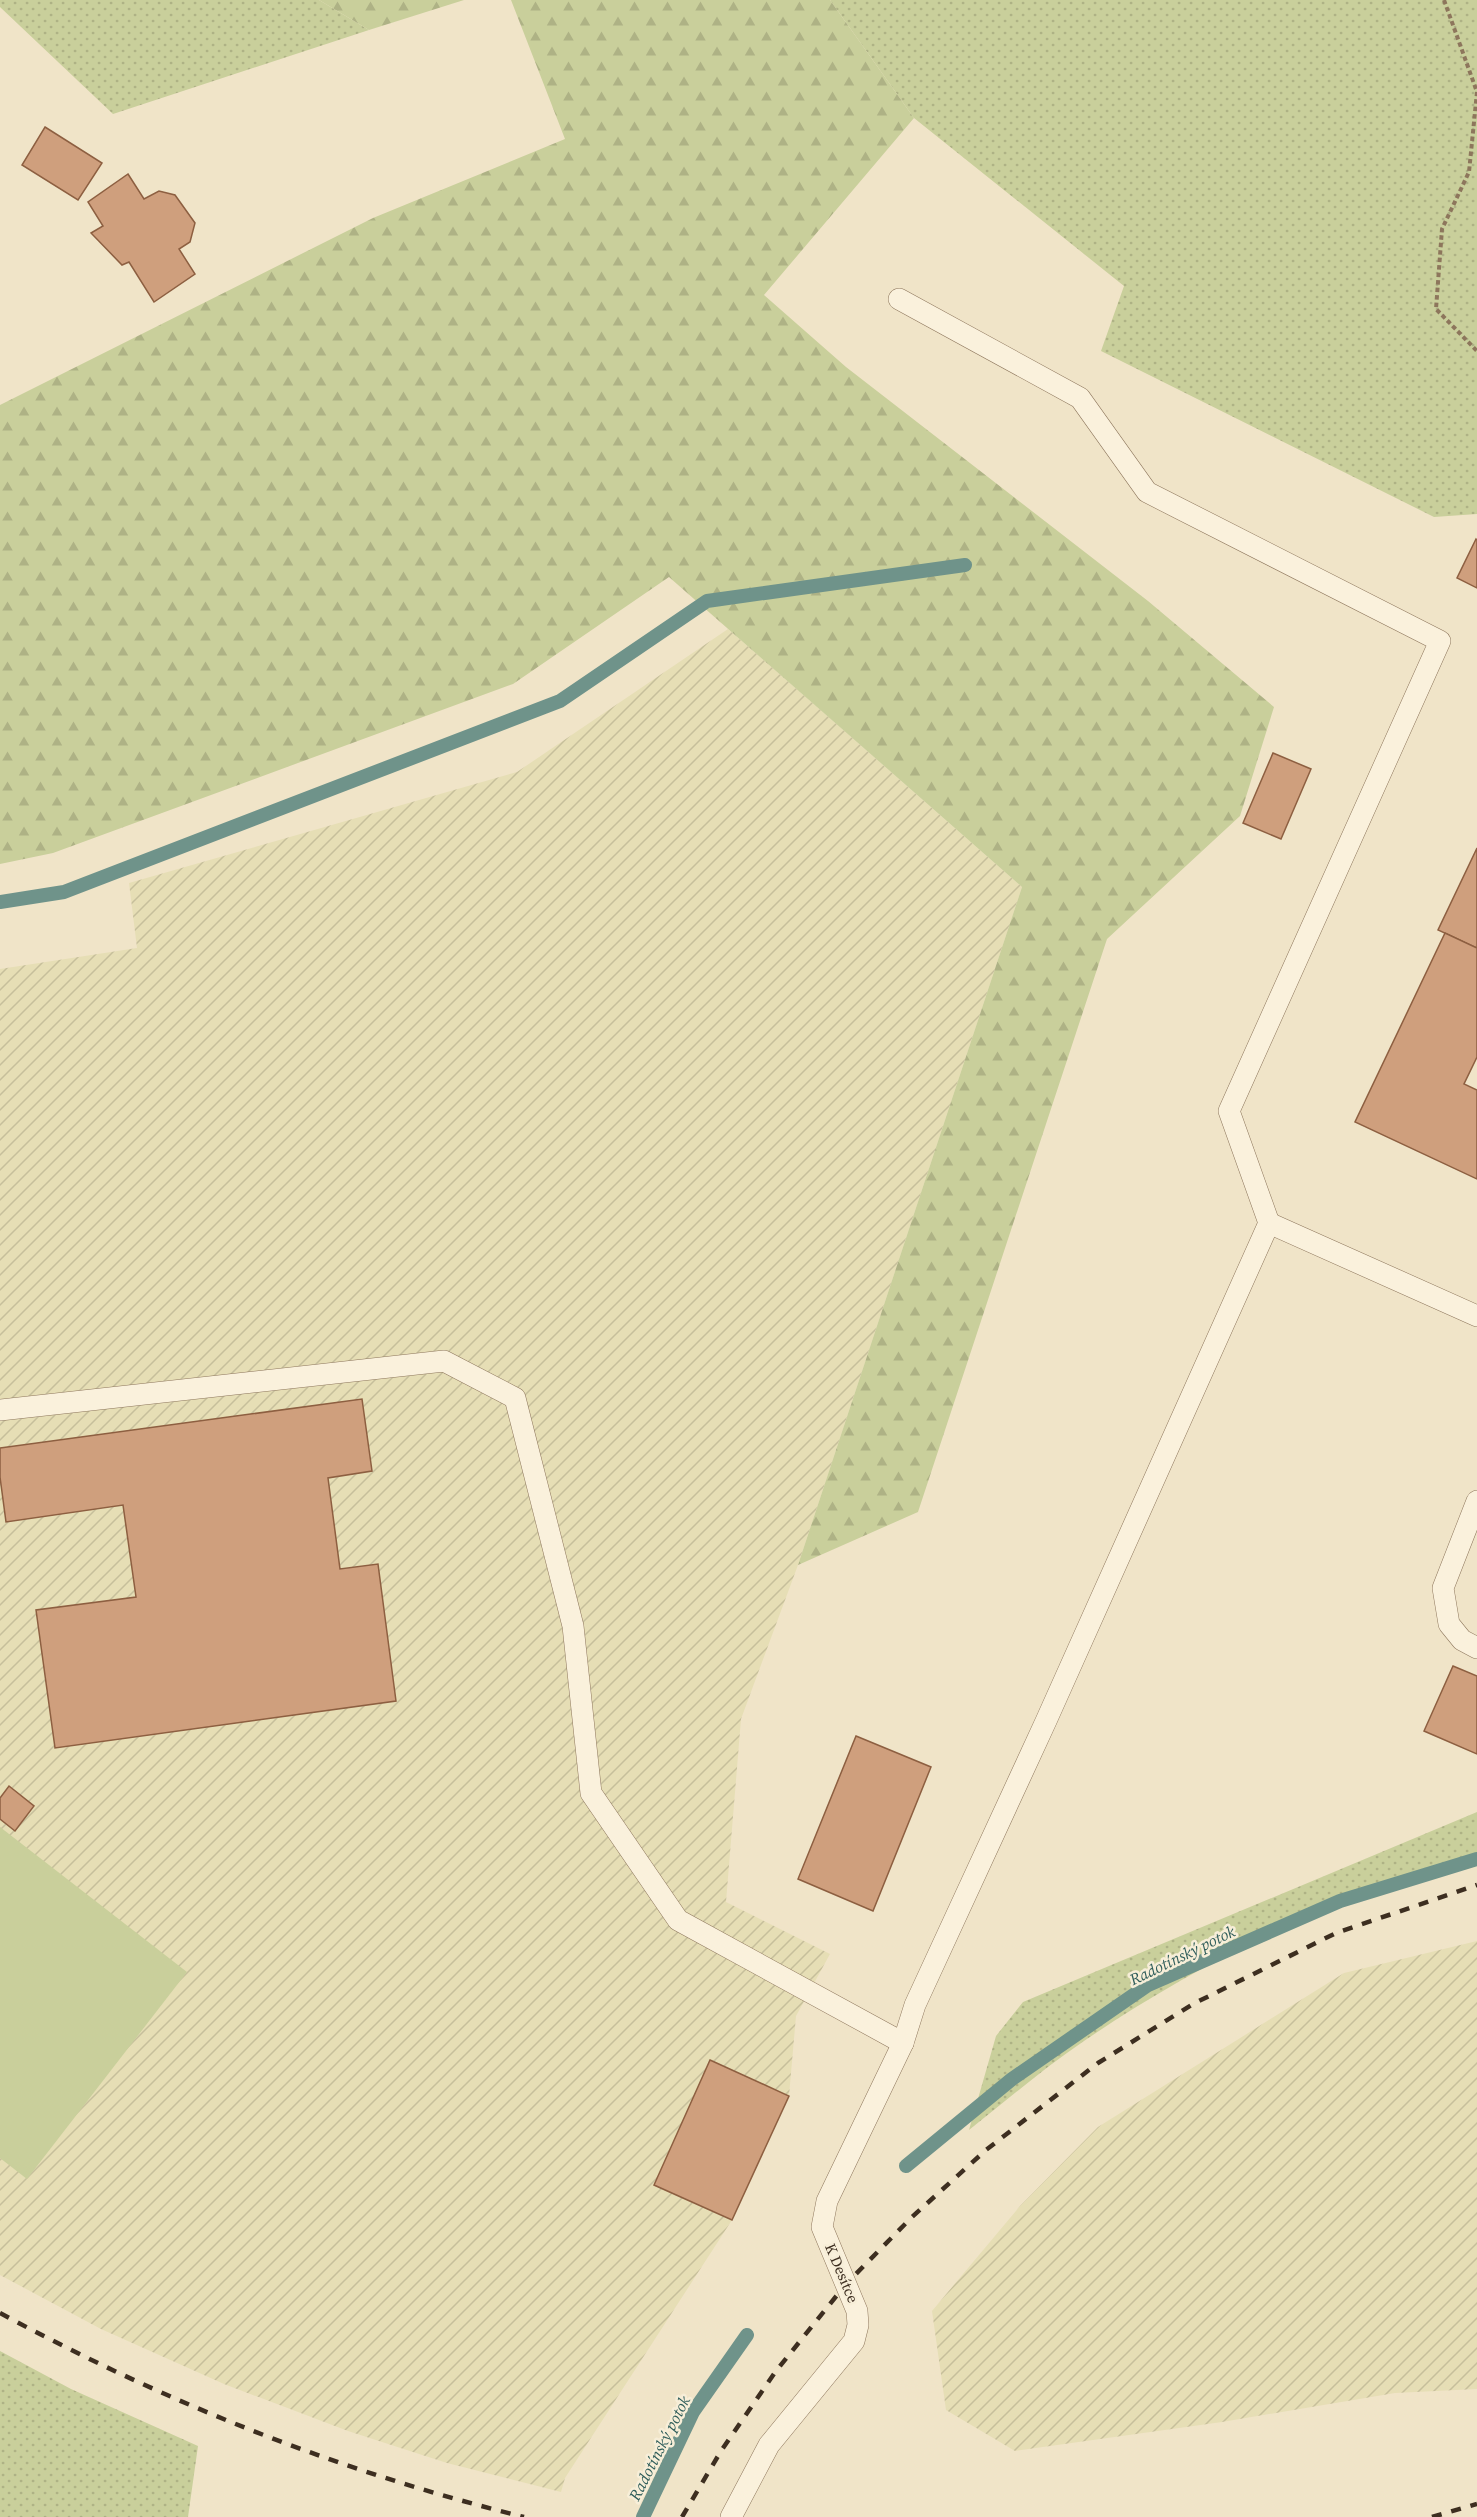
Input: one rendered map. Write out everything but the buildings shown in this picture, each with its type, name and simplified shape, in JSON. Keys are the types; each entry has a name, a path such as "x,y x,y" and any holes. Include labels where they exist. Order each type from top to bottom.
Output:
{"lane":[{"path":"899,299 1080,398 1146,492 1440,642 1229,1111 1269,1223 1477,1316"},
{"name":"K Desítce","path":"731,2517 769,2445 854,2341 858,2325 857,2311 822,2227 826,2201 903,2043 915,2005 1046,1721 1269,1223"},
{"path":"0,1410 444,1361 515,1398 573,1626 591,1793 678,1920 903,2043"},
{"path":"1477,1502 1443,1588 1449,1624 1462,1640 1477,1647"}],"path":[{"path":"1443,0 1477,92 1469,172 1442,229 1436,309 1477,351"}],"shaded area":[{"path":"728,629 1022,887 798,1565 741,1719 726,1902 830,1954 796,2016 789,2096 732,2220 565,2478 561,2492 447,2463 348,2431 224,2384 101,2329 0,2275 0,969 137,948 129,883 517,772"},
{"path":"1477,1941 1477,2389 1395,2393 1222,2422 1015,2451 946,2410 932,2311 1020,2206 1098,2127 1344,1973"}],"green space":[{"path":"0,0 319,0 369,30 113,114 0,7"},
{"path":"319,0 464,0 369,30"},
{"path":"511,0 830,0 914,118 764,295 846,367 1148,601 1274,707 1240,816 1107,939 918,1512 798,1565 1022,887 669,577 513,684 53,853 0,864 0,405 373,218 565,139"},
{"path":"830,0 1477,0 1477,514 1434,517 1101,351 1124,286 914,118"},
{"path":"1477,1812 1477,1858 1374,1890 1323,1910 1224,1957 1084,2041 969,2130 996,2036 1023,2002"},
{"path":"0,1827 187,1972 27,2179 0,2158"},
{"path":"0,2351 71,2389 198,2446 188,2517 0,2517"}],"waterway":[{"path":"0,902 64,892 560,701 707,601 965,565"},
{"name":"Radotínský potok","path":"906,2166 1012,2079 1148,1985 1340,1901 1477,1859"},
{"name":"Radotínský potok","path":"643,2517 693,2412 747,2335"}],"railway":[{"path":"682,2517 721,2451 776,2371 846,2284 912,2217 986,2150 1098,2063 1193,2004 1336,1933 1477,1885"},
{"path":"0,2313 127,2377 256,2432 387,2479 524,2517"},
{"path":"1432,2517 1477,2504"}]}
